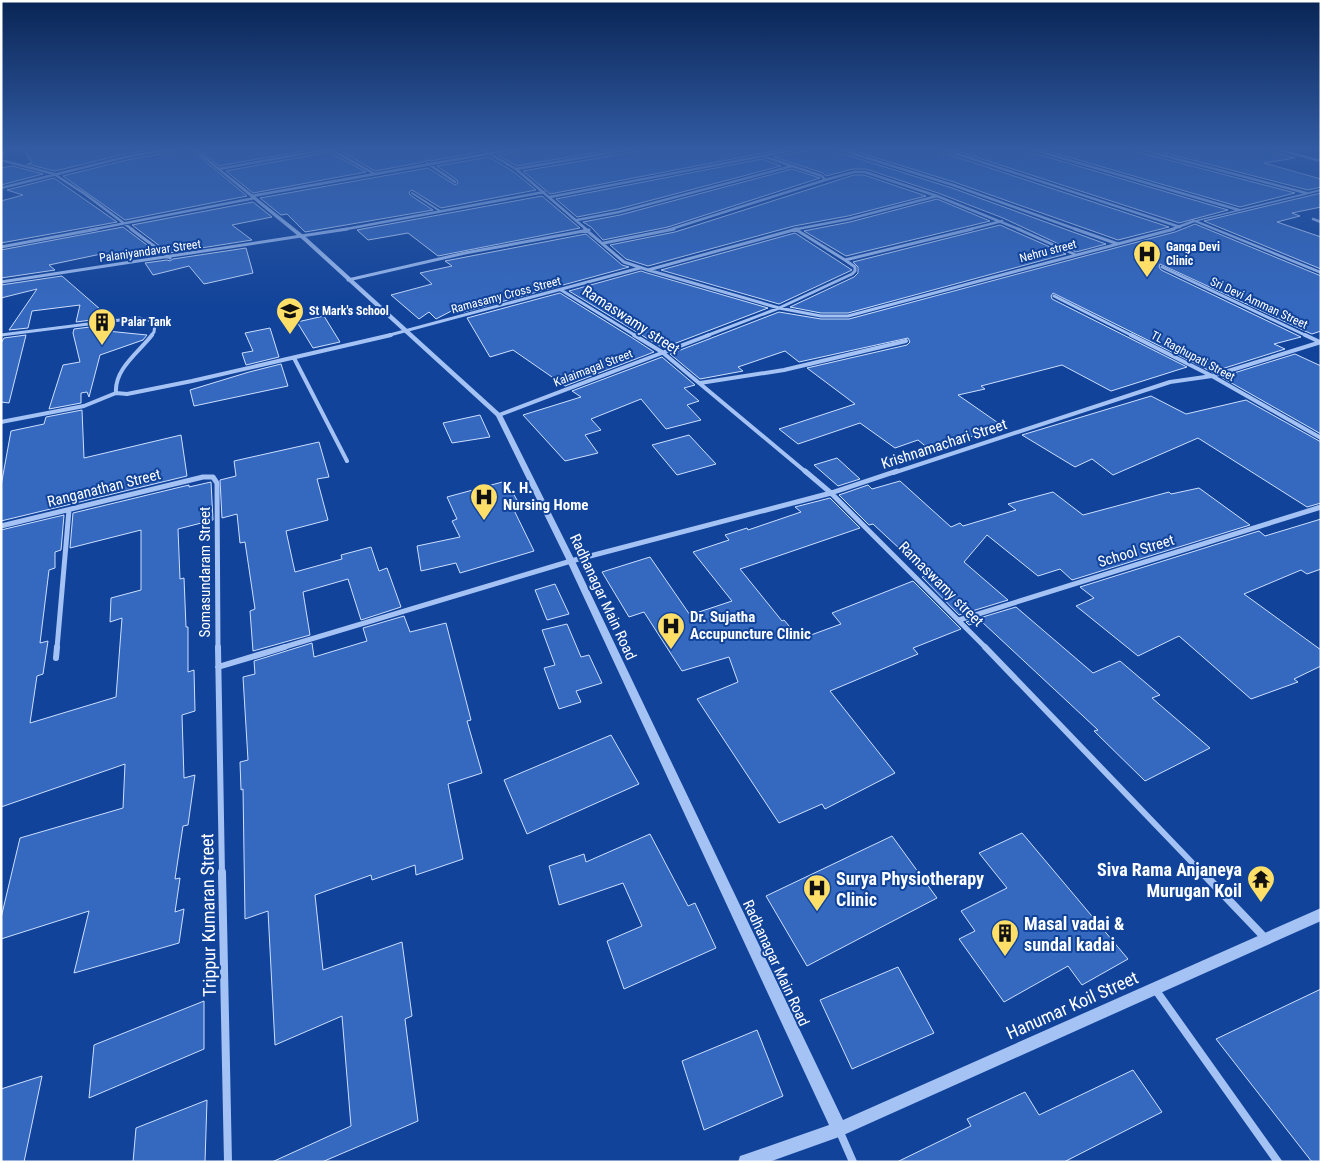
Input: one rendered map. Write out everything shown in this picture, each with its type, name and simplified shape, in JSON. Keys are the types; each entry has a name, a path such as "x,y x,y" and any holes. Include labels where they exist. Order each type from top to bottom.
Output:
{"street":[{"path":"95,201 170,258"},
{"path":"1,247 233,201"},
{"name":"Radhanagar Main Road","path":"259,201 302,237 499,415 571,561 854,1162"},
{"name":"Palaniyandavar Street","path":"1,282 302,237 493,201"},
{"name":"Nehru street","path":"555,201 624,262 779,308 820,316 848,316 1180,227 1194,221 1273,201"},
{"path":"576,220 619,212 659,201"},
{"path":"604,243 681,227 760,201"},
{"path":"648,270 795,229 850,219 917,201"},
{"path":"951,201 1002,221 1074,254"},
{"path":"999,201 1118,244"},
{"path":"1103,201 1180,227"},
{"path":"1210,201 1239,210"},
{"path":"1313,219 1321,222"},
{"path":"795,229 845,260 1002,221"},
{"path":"1194,221 1321,273"},
{"path":"348,280 465,253 589,230"},
{"name":"Kalaimagal Street","path":"499,415 779,308 852,274 855,271 855,267 845,260"},
{"name":"Sri Devi Amman Street","path":"1162,267 1321,342"},
{"name":"Ramasamy Cross Street","path":"1,422 84,406 116,393 127,394 294,358 640,268"},
{"name":"Ramaswamy street","path":"561,290 662,352 831,492 959,620 1266,939"},
{"name":"TL Raghupati Street","path":"1054,296 1212,376 1321,438"},
{"path":"1,335 136,318 147,319 153,322 155,324 154,332 149,340 117,378 114,389 116,393"},
{"path":"700,383 784,370 906,341"},
{"name":"Krishnamachari Street","path":"218,667 571,561 831,492 1170,382 1212,376 1321,342"},
{"path":"294,358 347,461"},
{"name":"Ranganathan Street","path":"1,526 203,477 213,477"},
{"name":"Somasundaram Street","path":"213,477 217,483 218,667"},
{"name":"School Street","path":"959,620 1321,507"},
{"path":"56,658 69,510"},
{"name":"Trippur Kumaran Street","path":"218,667 228,1162"},
{"name":"Hanumar Koil Street","path":"746,1162 839,1129 1321,914"},
{"path":"1154,989 1278,1162"}],"lane":[{"path":"425,201 440,211"}],"building":[{"path":"1,201 87,201 117,222 1,243"},
{"path":"99,201 220,201 125,220"},
{"path":"264,201 420,201 433,210 305,232 287,214 281,215"},
{"path":"430,201 477,201 441,208"},
{"path":"513,201 548,201 580,228 438,256 408,233 368,240 357,230"},
{"path":"559,201 647,201 618,209 577,217"},
{"path":"671,201 748,201 668,227 603,240 591,227 583,222 620,215"},
{"path":"771,201 905,201 848,216 794,226 648,266 626,259 610,245 675,232"},
{"path":"928,201 942,201 990,221 846,256 804,231 850,222"},
{"path":"960,201 989,201 1106,244 1076,252 1003,218"},
{"path":"1008,201 1091,201 1169,227 1118,240"},
{"path":"1112,201 1198,201 1228,210 1179,223"},
{"path":"1220,201 1262,201 1240,207"},
{"path":"1286,201 1321,201 1321,207 1292,213 1300,216 1277,222 1321,237 1321,269 1204,221"},
{"path":"253,202 272,217 232,225 252,240 169,253 132,225"},
{"path":"1195,224 1321,276 1321,331 1312,334 1160,264 1161,270 1301,337 1274,344 1285,349 1212,372 1053,293 1052,299 1187,367 1111,391 1062,365 981,386 985,389 958,395 1004,427 929,449 918,440 895,448 860,423 798,444 779,429 855,404 807,368 907,345 910,342 908,338 799,362 785,351 738,367 743,371 700,379 670,354 779,312 821,319 849,319 1175,232"},
{"path":"1000,225 1066,254 848,313 821,313 790,307 854,277 858,273 858,267 853,262"},
{"path":"123,227 159,254 140,257 138,254 107,261 101,254 49,265 55,270 1,278 1,250"},
{"path":"795,233 852,270 779,304 661,270"},
{"path":"586,234 622,265 629,267 464,312 461,306 436,319 429,312 419,319 391,295 432,284 420,273 452,266 445,261"},
{"path":"246,248 253,273 204,284 189,266 153,275 145,263 170,261"},
{"path":"641,271 768,308 663,348 569,291"},
{"path":"62,276 101,310 99,319 76,322 80,305 32,311 28,328 9,330 37,289 1,298 1,285"},
{"path":"560,293 654,352 565,386 513,350 490,357 467,318"},
{"path":"324,316 340,342 313,348 297,322"},
{"path":"98,326 97,330 147,335 143,340 100,355 89,397 87,392 81,393 81,403 49,409 63,365 80,362 73,333 74,329"},
{"path":"270,328 279,357 246,365 242,353 253,351 245,333"},
{"path":"26,335 9,403 1,402 1,343 4,338"},
{"path":"1295,354 1321,366 1321,434 1221,377"},
{"path":"662,357 695,385 684,388 699,401 687,405 701,420 666,429 641,399 591,419 601,430 585,435 598,453 565,461 523,415 581,397 572,391"},
{"path":"281,364 288,386 194,406 190,390"},
{"path":"1151,396 1186,414 1246,400 1321,442 1321,503 1307,507 1198,438 1113,475 1092,459 1075,467 1022,435"},
{"path":"82,410 84,458 181,435 187,476 1,521 1,486 11,431 44,424 46,417"},
{"path":"480,415 490,437 452,443 443,423"},
{"path":"689,435 716,464 677,475 652,445"},
{"path":"319,442 329,477 317,479 328,520 286,531 295,572 342,559 341,555 371,547 379,571 387,568 401,607 361,620 348,579 303,592 310,635 253,651 250,611 255,609 245,542 240,543 237,514 222,518 220,480 236,476 234,461"},
{"path":"837,458 860,479 838,486 814,465"},
{"path":"506,481 517,500 510,502 534,551 460,573 456,563 421,571 417,546 460,537 452,521 457,519 447,497"},
{"path":"900,481 951,527 960,523 963,526 1016,510 1008,504 1053,492 1083,515 1169,492 1171,494 1199,488 1250,525 1072,580 1060,569 1038,576 987,535 964,562 1008,600 959,615 922,577 928,575 873,524 869,525 839,495 868,485 872,489"},
{"path":"211,482 213,520 178,529 180,579 184,578 186,627 188,627 188,672 194,670 195,711 182,715 184,778 195,775 188,825 183,826 175,879 180,878 175,912 184,909 179,943 74,973 89,911 1,939 1,918 20,838 123,808 125,764 1,807 1,530 64,515 61,550 55,552 55,568 49,570 40,643 48,641 43,674 37,676 30,723 116,697 122,618 110,622 111,598 141,590 141,530 70,548 73,513 189,485 189,487"},
{"path":"830,498 860,528 740,569 782,621 784,620 800,639 841,624 832,613 913,581 961,629 913,648 918,654 830,691 895,773 825,809 822,804 779,823 697,699 738,682 729,657 682,671 644,612 629,617 602,572 650,557 690,615 732,601 693,552 729,540 725,535 747,528 748,530 801,512 795,507"},
{"path":"1321,519 1321,569 1307,574 1301,570 1244,594 1321,650 1321,666 1294,679 1298,682 1251,699 1179,636 1138,656 1076,606 1094,598 1080,587 1259,531 1265,536"},
{"path":"555,584 569,614 547,620 535,590"},
{"path":"1016,607 1093,673 1120,661 1160,695 1152,698 1210,748 1145,781 1094,731 1098,730 981,621 969,625 966,622"},
{"path":"404,616 410,632 446,623 471,720 467,721 482,773 448,784 463,859 416,875 415,865 372,880 371,875 315,895 323,970 402,942 412,1016 405,1019 418,1121 322,1162 272,1162 351,1126 342,1016 275,1045 268,911 245,919 243,789 241,790 240,762 248,760 243,677 255,674 254,661 312,643 314,657 367,641 363,628"},
{"path":"567,624 581,657 589,655 602,683 576,691 581,702 559,709 544,668 555,665 542,630"},
{"path":"611,735 639,784 527,834 504,780"},
{"path":"1022,833 1128,959 1082,985 1068,966 1004,1002 959,939 975,931 961,911 1007,888 979,853"},
{"path":"650,834 688,906 695,903 716,948 624,989 607,941 642,926 623,883 559,905 549,866 584,854 586,862"},
{"path":"892,836 937,898 807,966 766,896"},
{"path":"898,967 934,1033 852,1069 820,1000"},
{"path":"1321,989 1321,1162 1312,1162 1216,1039"},
{"path":"204,1001 204,1049 89,1098 94,1045"},
{"path":"757,1030 783,1096 704,1130 682,1061"},
{"path":"1133,1070 1162,1112 1064,1162 897,1162 971,1126 967,1119 1025,1092 1039,1115"},
{"path":"42,1076 24,1162 1,1162 1,1089"},
{"path":"207,1100 205,1162 133,1162 136,1128"}],"place":[{"name":"Ganga Devi Clinic","path":"1147,278"},
{"name":"St Mark's School","path":"290,335"},
{"name":"Palar Tank","path":"102,346"},
{"name":"K. H. Nursing Home","path":"484,521"},
{"name":"Dr. Sujatha Accupuncture Clinic","path":"671,650"},
{"name":"Siva Rama Anjaneya Murugan Koil","path":"1261,903"},
{"name":"Surya Physiotherapy Clinic","path":"817,912"},
{"name":"Masal vadai & sundal kadai","path":"1005,957"}]}
